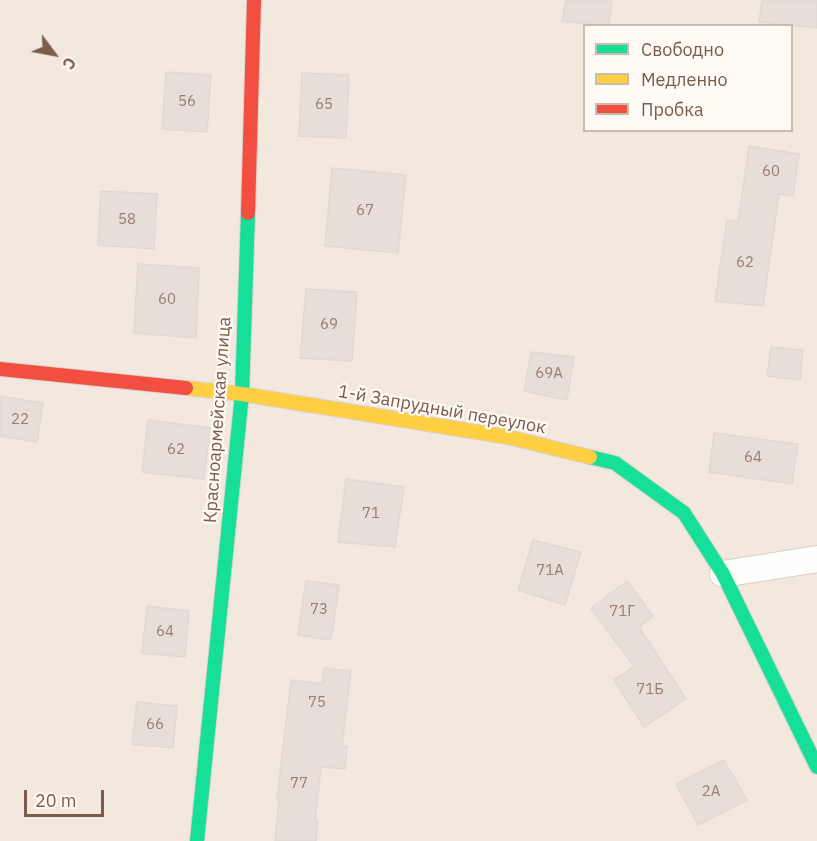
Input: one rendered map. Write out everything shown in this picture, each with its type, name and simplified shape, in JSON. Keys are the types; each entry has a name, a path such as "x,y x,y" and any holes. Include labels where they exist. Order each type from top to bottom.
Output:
{"street":[{"name":"Красноармейская улица","path":"197,841 242,394 254,0"},
{"name":"1-й Запрудный переулок","path":"0,369 242,394 508,436 615,464 684,513 723,574 817,767"},
{"path":"723,574 817,560"}],"shaded area":[{"path":"0,0 817,0 817,841 0,841"}],"building":[{"path":"566,0 612,0 609,24 562,21"},
{"path":"762,0 817,0 817,28 759,22"},
{"path":"166,72 211,75 207,132 162,129"},
{"path":"302,73 349,75 346,138 299,136"},
{"path":"749,146 799,154 793,196 779,194 763,306 715,301 727,220 738,221"},
{"path":"332,168 406,175 398,253 325,246"},
{"path":"101,191 157,194 154,249 98,245"},
{"path":"138,264 199,268 196,338 134,333"},
{"path":"306,289 357,292 352,361 300,358"},
{"path":"771,347 803,350 800,380 767,376"},
{"path":"531,352 574,357 567,400 524,391"},
{"path":"0,396 43,403 37,442 0,436"},
{"path":"148,420 210,428 204,479 142,472"},
{"path":"714,433 798,444 792,484 709,472"},
{"path":"346,479 404,487 395,547 338,542"},
{"path":"533,540 581,552 565,605 518,590"},
{"path":"306,581 339,585 331,640 298,635"},
{"path":"627,581 653,616 639,627 686,699 644,727 614,680 634,666 591,608"},
{"path":"147,606 189,611 185,657 142,653"},
{"path":"324,668 351,671 342,746 347,746 345,769 321,767 315,820 318,820 316,841 275,841 279,799 277,799 291,680 322,684"},
{"path":"137,702 177,706 173,748 132,744"},
{"path":"724,760 747,800 698,825 676,784"}],"traffic: fast":[{"path":"197,841 242,394 248,213"},
{"path":"590,457 615,463 684,513 723,574 817,767"}],"traffic: slow":[{"path":"186,388 242,394 508,437 590,457"}],"traffic: jam":[{"path":"248,213 254,0"},
{"path":"0,369 186,388"}]}
